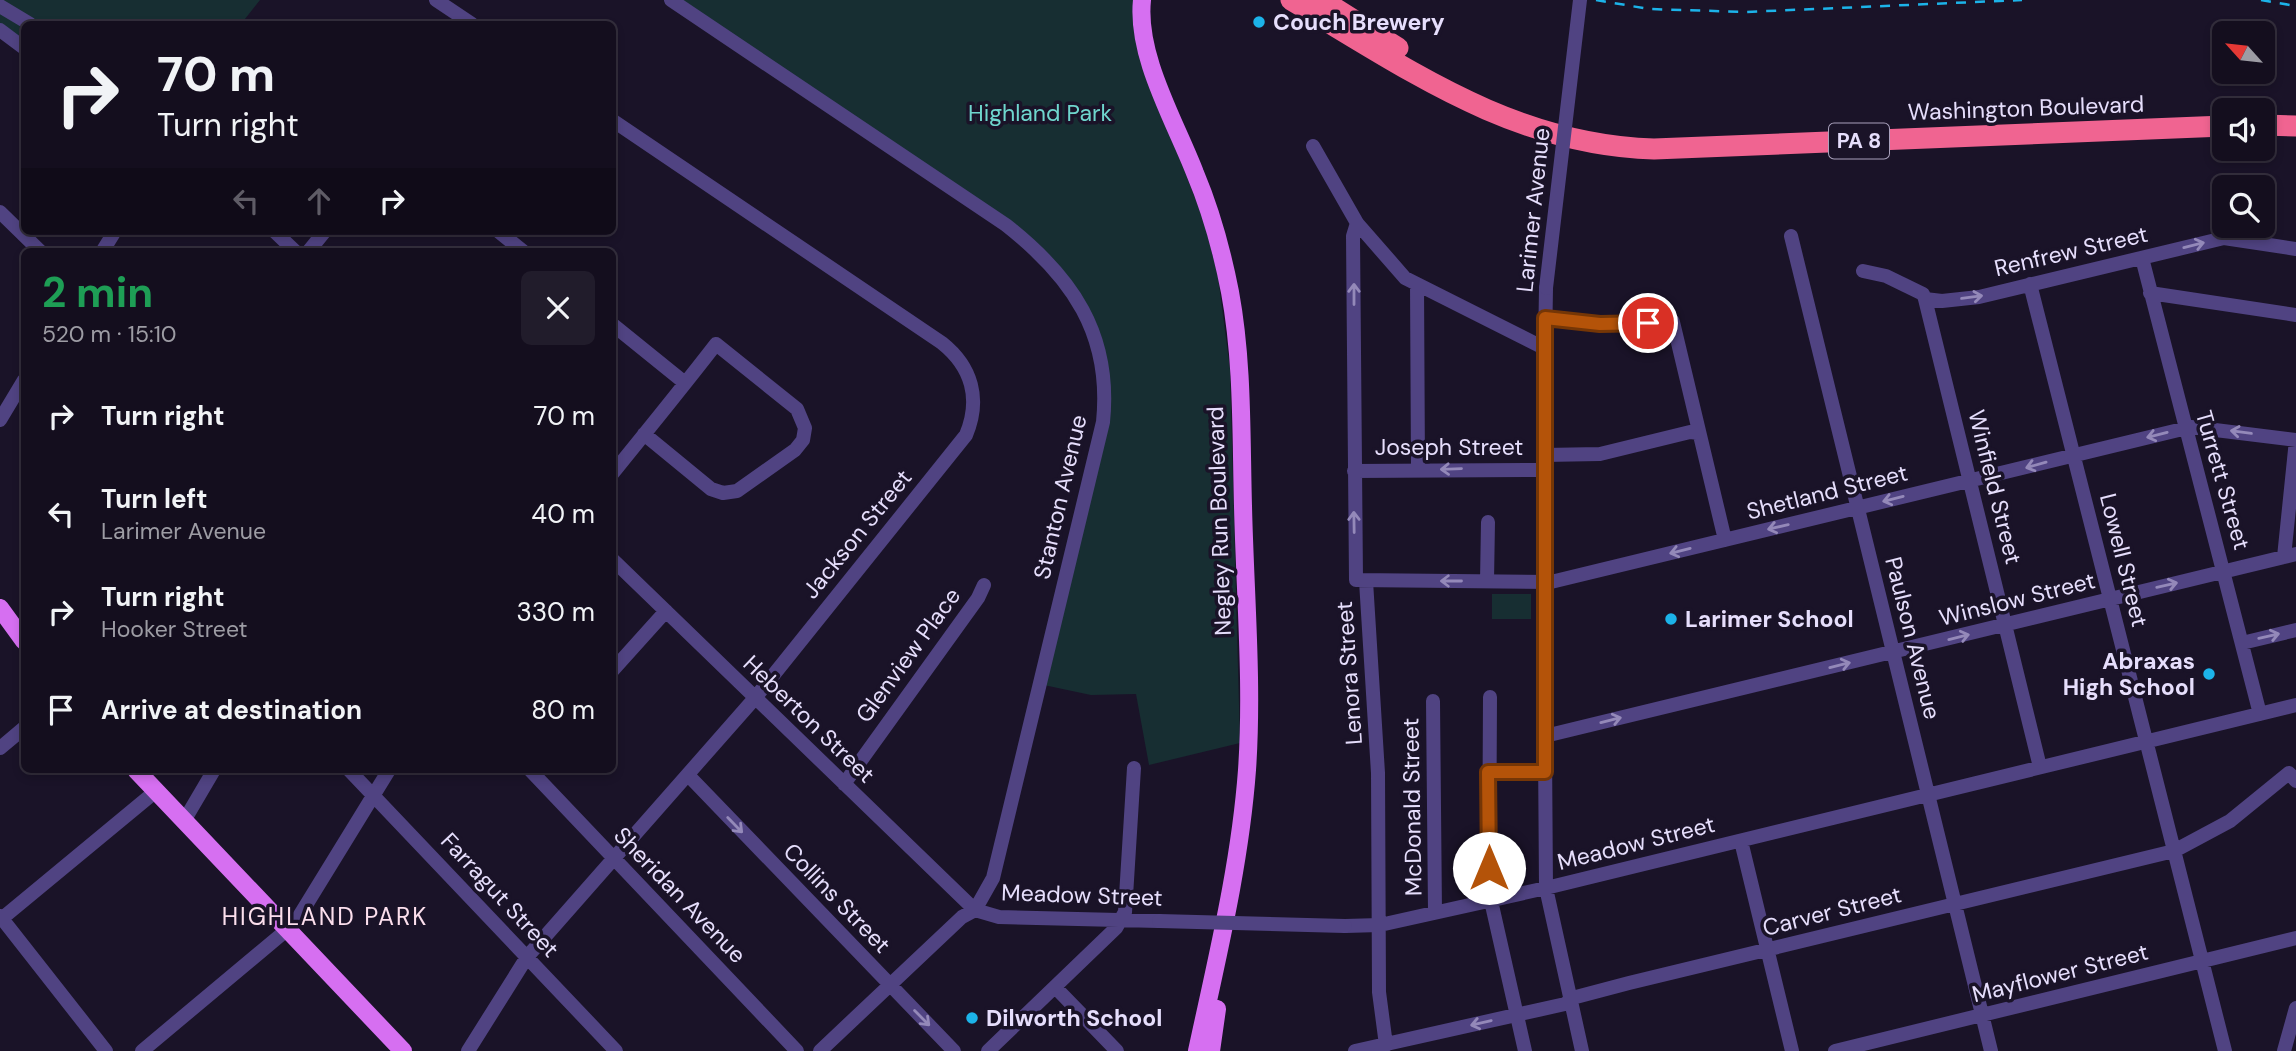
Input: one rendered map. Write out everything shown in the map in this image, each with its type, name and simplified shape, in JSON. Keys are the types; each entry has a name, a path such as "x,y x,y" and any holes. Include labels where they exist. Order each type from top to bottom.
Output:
{"highway":[{"name":"Washington Boulevard","path":"1291,0 1456,98 1575,141 1654,149 2212,126"},
{"name":"Washington Boulevard","path":"1322,0 1462,88 1499,115"},
{"path":"2275,125 2296,126"}],"main road":[{"name":"Negley Run Boulevard","path":"1142,0 1141,25 1149,59 1197,176 1218,239 1230,293 1238,368 1248,693 1247,768 1235,866 1197,1051"},
{"name":"Negley Run Boulevard","path":"1154,0 1151,28 1154,47 1213,196 1231,257 1247,368 1257,693 1255,768 1245,857 1211,1051"},
{"path":"0,608 21,637"},
{"path":"139,773 288,930 394,1048"}],"street":[{"path":"436,0 468,21"},
{"name":"Stanton Avenue","path":"671,0 1006,225 1042,254 1072,290 1090,323 1100,360 1103,422 993,878 975,910 962,918 820,1051"},
{"name":"Larimer Avenue","path":"1580,0 1546,288 1543,470 1546,888 1582,1051"},
{"path":"0,6 25,21"},
{"path":"0,30 21,46"},
{"name":"Jackson Street","path":"468,1051 527,957 755,698 966,435 974,405 974,392 958,356 942,343 616,123"},
{"path":"1314,146 1357,223 1405,278 1544,348"},
{"path":"0,212 21,232"},
{"name":"Lenora Street","path":"1357,223 1353,236 1356,580 1366,581 1378,773 1379,992 1385,1045"},
{"path":"24,235 37,248"},
{"path":"278,235 292,248"},
{"path":"503,235 519,248"},
{"name":"Paulson Avenue","path":"1791,236 1991,1051"},
{"name":"Renfrew Street","path":"1925,299 1979,297 2224,238 2296,249"},
{"name":"Turrett Street","path":"2141,258 2260,714"},
{"path":"1863,271 1886,276 1923,294 1925,299"},
{"name":"Lowell Street","path":"2030,284 2225,1051"},
{"path":"1416,285 1418,470"},
{"path":"2150,293 2296,315"},
{"name":"Winfield Street","path":"1925,299 2040,767"},
{"path":"1545,318 1600,324 1673,322 1725,540"},
{"path":"616,327 685,383"},
{"path":"616,469 716,344 797,409 805,428 803,440 795,450 737,491 723,493 711,489 644,435"},
{"path":"0,421 21,385"},
{"name":"Shetland Street","path":"1366,581 1544,581 2197,426 2296,440"},
{"name":"Joseph Street","path":"1544,455 1600,454 1690,432 1699,433"},
{"path":"2290,555 2296,440"},
{"name":"Joseph Street","path":"1354,471 1543,470"},
{"path":"1487,581 1488,522"},
{"name":"Winslow Street","path":"1545,736 2290,555"},
{"name":"Heberton Street","path":"616,563 975,910"},
{"name":"Glenview Place","path":"844,784 978,598 984,585"},
{"path":"616,667 666,611"},
{"path":"2242,643 2296,630"},
{"path":"1490,698 1490,901 1525,1051"},
{"name":"McDonald Street","path":"1433,701 1436,912"},
{"name":"Meadow Street","path":"975,910 999,917 1380,925 1546,888 2296,705"},
{"path":"0,748 21,730"},
{"path":"988,1051 1055,988 1121,920 1125,912 1134,768"},
{"path":"1488,772 1545,772"},
{"path":"184,821 212,773"},
{"name":"Farragut Street","path":"352,773 616,1051"},
{"path":"142,1051 295,923 387,773"},
{"name":"Sheridan Avenue","path":"533,773 797,1051"},
{"name":"Carver Street","path":"1355,1051 1517,1014 2174,851 2231,821 2289,773 2296,781"},
{"name":"Collins Street","path":"688,775 954,1051"},
{"path":"106,1051 1,918 156,791"},
{"path":"1741,841 1793,1051"},
{"name":"Mayflower Street","path":"1835,1051 2296,938"},
{"path":"1055,988 1117,1051"},
{"path":"2284,1051 2296,1008"}],"green space":[{"path":"0,0 260,0 243,21 21,21 21,46 0,30"},
{"name":"Highland Park","path":"671,0 1134,0 1133,26 1138,52 1204,221 1218,277 1230,369 1240,743 1149,765 1136,694 1091,695 1039,684 1097,450 1100,361 1072,290 1042,254"},
{"path":"1492,594 1531,594 1531,619 1492,619"}],"railway":[{"path":"1596,0 1649,9 1746,12 2022,0"},
{"path":"2261,0 2296,6"}],"place":[{"name":"Couch Brewery","path":"1259,22"},
{"name":"Larimer School","path":"1671,619"},
{"name":"Abraxas High School","path":"2209,674"},
{"name":"Dilworth School","path":"972,1018"}],"district":[{"name":"HIGHLAND PARK","path":"325,917"}],"route":[{"path":"1489,868 1488,772 1545,772 1545,318 1600,324 1648,323"}]}
